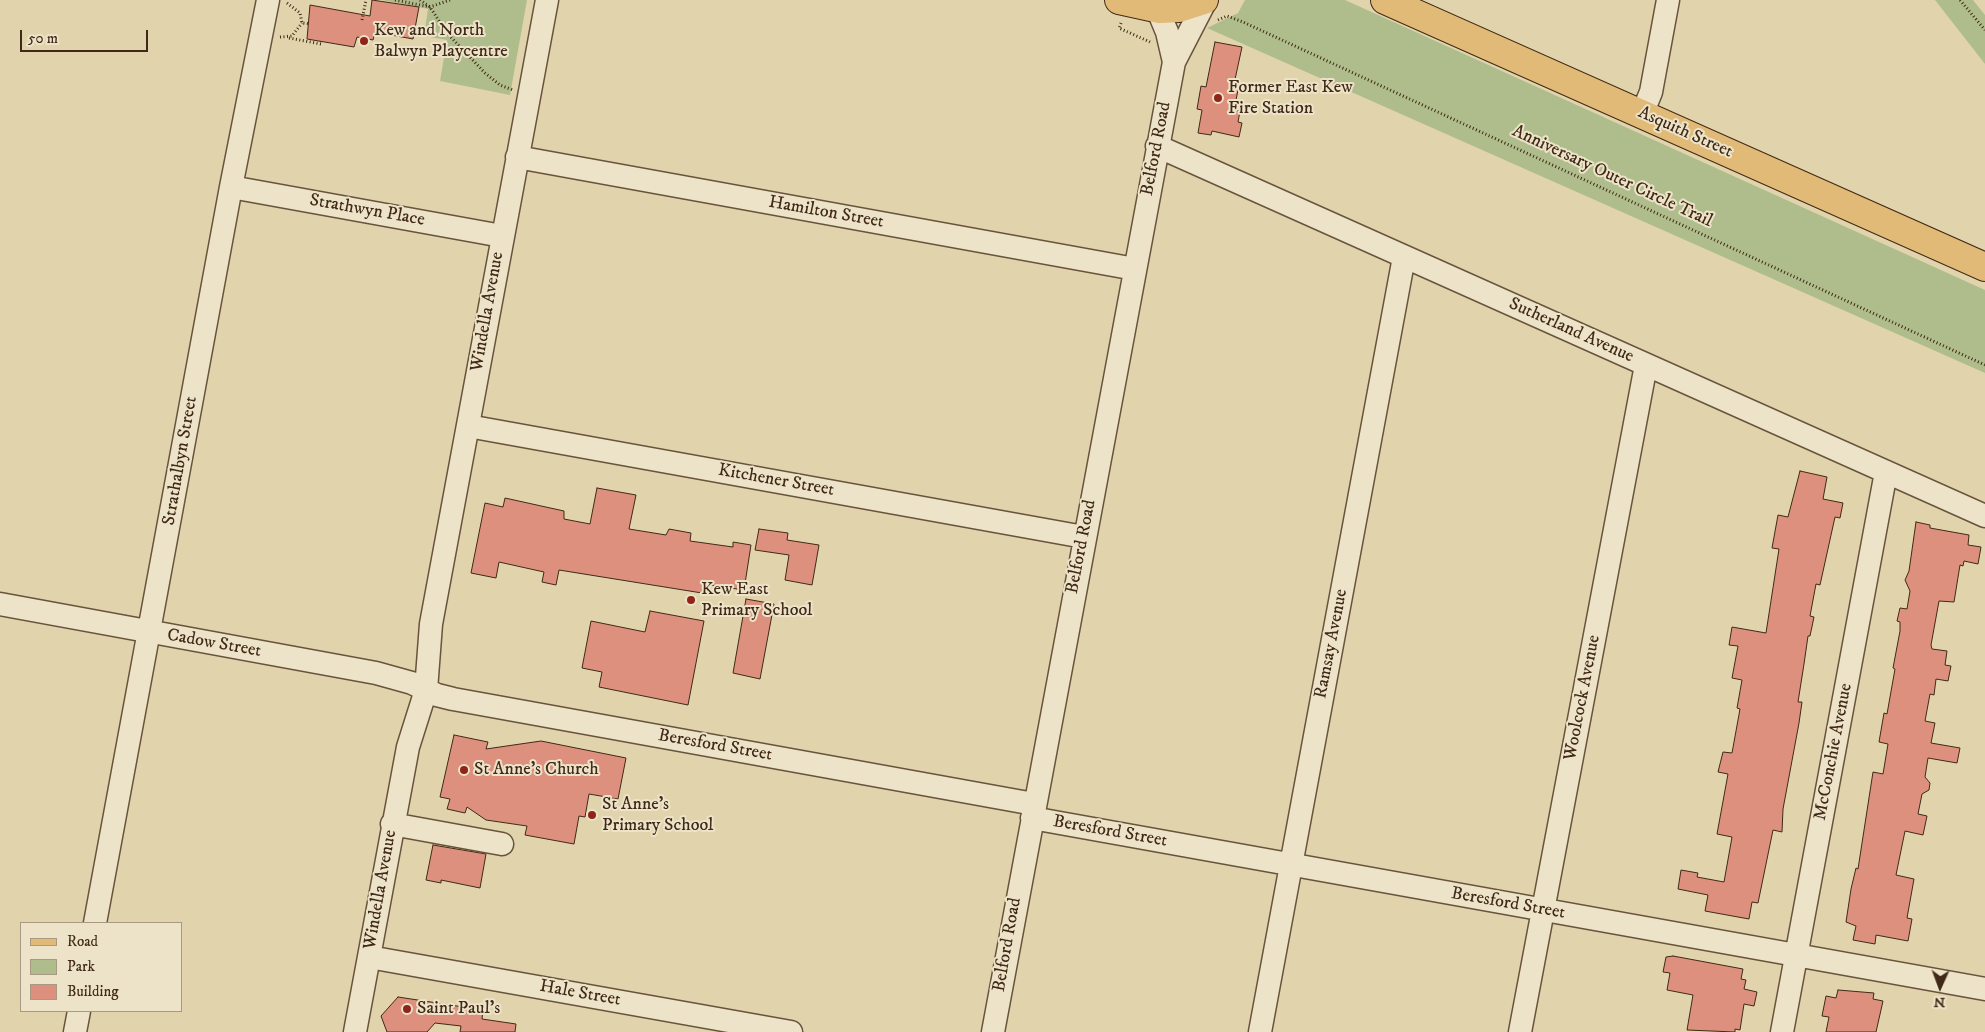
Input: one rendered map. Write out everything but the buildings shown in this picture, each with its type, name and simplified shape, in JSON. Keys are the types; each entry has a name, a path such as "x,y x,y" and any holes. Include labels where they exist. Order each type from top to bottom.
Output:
{"main road":[{"path":"1119,0 1179,8 1205,0"},
{"name":"Asquith Street","path":"1384,0 1985,267"}],"street":[{"name":"Windella Avenue","path":"354,1032 547,0"},
{"name":"Belford Road","path":"992,1032 1174,62 1205,0"},
{"path":"1642,114 1651,92 1668,0"},
{"name":"Belford Road","path":"1155,5 1167,32 1174,62"},
{"name":"Strathalbyn Street","path":"95,922 231,187 276,6"},
{"name":"Sutherland Avenue","path":"1157,146 1985,516"},
{"name":"Hamilton Street","path":"517,157 1135,269"},
{"name":"Strathwyn Place","path":"231,187 502,236"},
{"name":"Ramsay Avenue","path":"1260,1032 1404,257"},
{"name":"Woolcock Avenue","path":"1520,1032 1646,365"},
{"name":"Kitchener Street","path":"468,426 1084,537"},
{"name":"McConchie Avenue","path":"1782,1032 1886,472"},
{"name":"Cadow Street","path":"0,604 376,673 419,686"},
{"name":"Beresford Street","path":"419,686 453,699 1033,811 1291,865 1985,989"},
{"path":"392,824 502,844"},
{"name":"Hale Street","path":"368,957 791,1032"},
{"path":"75,1032 79,1012"}],"path":[{"path":"362,20 366,0"},
{"path":"395,0 430,7 450,0"},
{"path":"420,0 430,7 447,33 485,73 500,85 514,90"},
{"path":"1960,0 1985,30"},
{"path":"276,6 288,3 300,14 302,23 297,33 288,38"},
{"name":"Anniversary Outer Circle Trail","path":"1227,16 1985,365"},
{"path":"302,23 310,24"},
{"path":"281,29 279,37 320,44 321,41"}],"green space":[{"path":"382,0 527,0 510,95 440,81 447,40 424,36 428,9"},
{"path":"1245,0 1345,0 1985,290 1985,373 1207,28 1238,13"},
{"path":"1935,0 1973,0 1985,15 1985,64"}],"place":[{"name":"Kew and North Balwyn Playcentre","path":"364,41"},
{"name":"Former East Kew Fire Station","path":"1218,98"},
{"name":"Kew East Primary School","path":"691,600"},
{"name":"St Anne's Church","path":"464,770"},
{"name":"St Anne's Primary School","path":"592,815"},
{"name":"Saint Paul's","path":"407,1009"}]}
